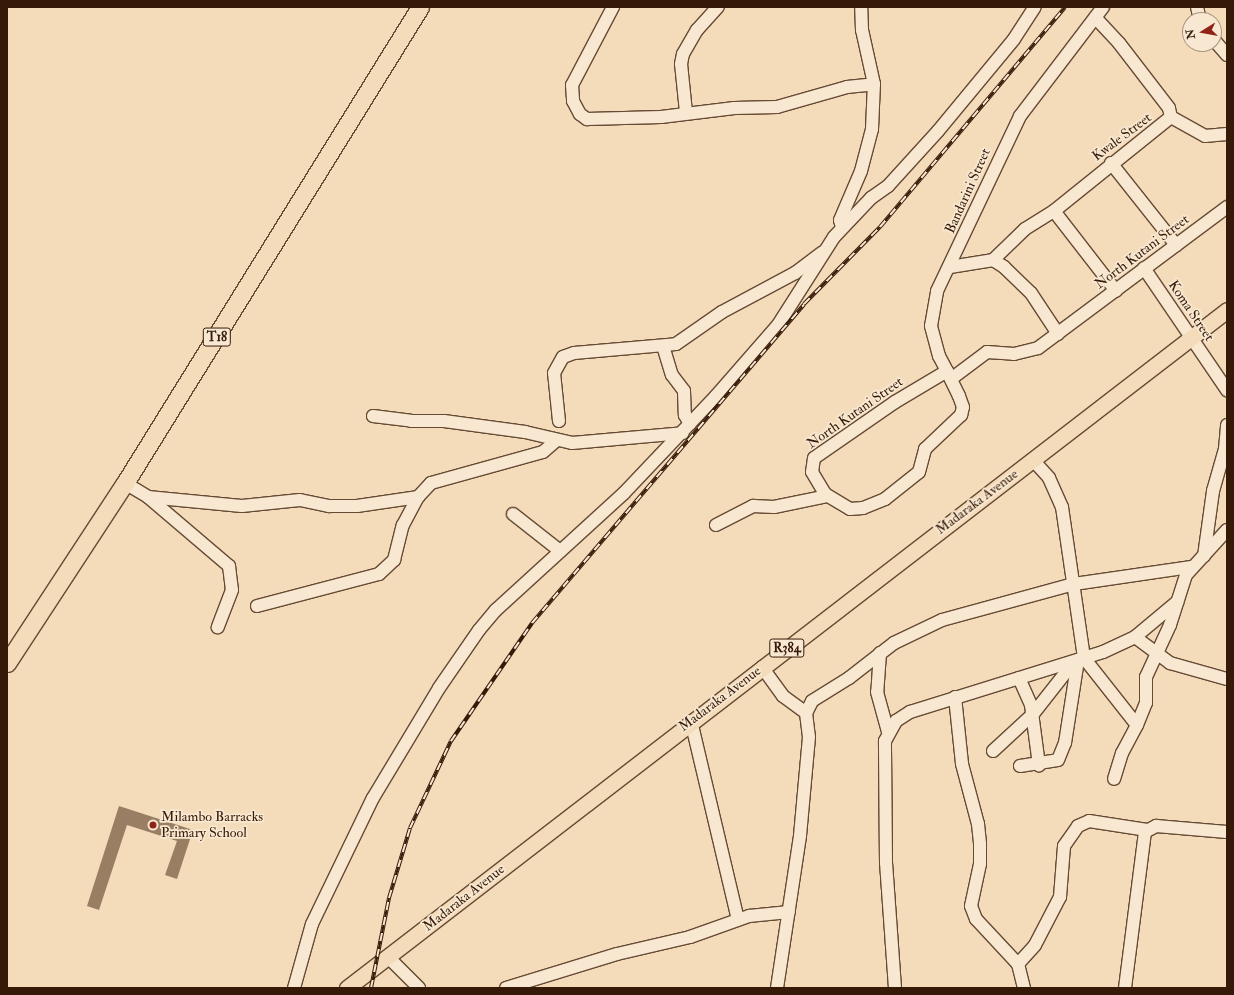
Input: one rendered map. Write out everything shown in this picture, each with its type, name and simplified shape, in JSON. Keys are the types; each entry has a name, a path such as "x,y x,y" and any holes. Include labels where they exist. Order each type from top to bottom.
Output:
{"highway":[{"name":"T18","path":"7,663 125,483 420,7"}],"main road":[{"name":"Madaraka Avenue","path":"347,988 691,721 1227,310"}],"street":[{"path":"613,7 572,85 571,97 580,114 587,119 661,117 686,112 777,107 847,87 874,84"},
{"path":"686,112 682,64 683,54 697,30 718,7"},
{"path":"842,227 840,220 861,171 872,129 874,84 862,30 861,7"},
{"path":"294,988 312,924 381,783 439,688 479,630 496,610 624,493 686,428 778,325 806,285 822,253 842,227 888,186 938,131 1014,39 1035,7"},
{"name":"Bandarini Street","path":"963,406 939,356 931,326 937,291 950,267 1020,116 1103,7"},
{"name":"Kwale Street","path":"993,260 1025,229 1054,211 1111,163 1171,117 1169,108 1124,49 1095,17"},
{"path":"1171,117 1205,136 1227,134"},
{"path":"1111,163 1176,245"},
{"name":"North Kutani Street","path":"963,406 961,416 925,449 919,472 893,494 857,509 845,508 827,496 812,472 814,458 895,402 949,375 988,352 1014,354 1030,351 1058,334 1227,207"},
{"path":"1054,211 1116,291"},
{"path":"559,421 554,373 563,357 574,353 663,346 685,340 722,312 795,273 822,253"},
{"path":"950,267 993,260 1017,276 1058,334"},
{"name":"Koma Street","path":"1144,268 1192,336 1208,367 1227,390"},
{"path":"663,346 672,375 684,391 686,428"},
{"path":"373,416 411,421 444,421 525,432 557,440 582,443 686,428"},
{"path":"1204,556 1213,491 1225,449 1227,425"},
{"path":"257,606 369,577 389,568 394,560 403,525 418,497 431,483 543,452 557,440"},
{"path":"1020,766 1038,765 1058,760 1065,743 1077,660 1074,584 1062,507 1048,478 1032,460"},
{"path":"125,483 148,497 229,566 232,590 218,627"},
{"path":"716,526 752,506 774,507 827,496"},
{"path":"148,497 242,506 300,500 343,506 418,497"},
{"path":"513,514 560,551"},
{"path":"777,988 789,912 806,780 809,737 806,713 812,701 849,678 880,653 916,631 942,620 1074,584 1190,567 1204,556 1227,530"},
{"path":"1114,779 1122,753 1137,726 1146,703 1146,677 1156,656 1190,567"},
{"path":"895,988 886,863 885,741 888,732 896,721 910,712 1077,660 1135,637 1177,602"},
{"path":"1135,637 1156,656 1190,671 1227,679"},
{"path":"880,653 877,692 880,711 888,732"},
{"path":"993,751 1032,714 1077,660"},
{"path":"1077,660 1137,726"},
{"path":"762,667 783,696 806,713"},
{"path":"1019,678 1030,700 1038,765"},
{"path":"955,698 962,764 980,844 980,864 971,906 976,920 1018,964 1024,988"},
{"path":"691,721 738,920"},
{"path":"1018,964 1035,944 1060,897 1064,846 1078,826 1090,821 1147,830 1156,826 1227,832"},
{"path":"1125,988 1142,842 1147,830"},
{"path":"506,988 617,954 690,937 738,920 789,912"},
{"path":"388,957 419,988"}],"building":[{"path":"119,806 193,830 177,879 165,875 177,841 127,825 99,910 87,906"}],"railway":[{"path":"371,988 389,898 410,828 451,741 532,623 804,304 880,227 1065,7"}],"place":[{"name":"Milambo Barracks Primary School","path":"153,825"}]}
